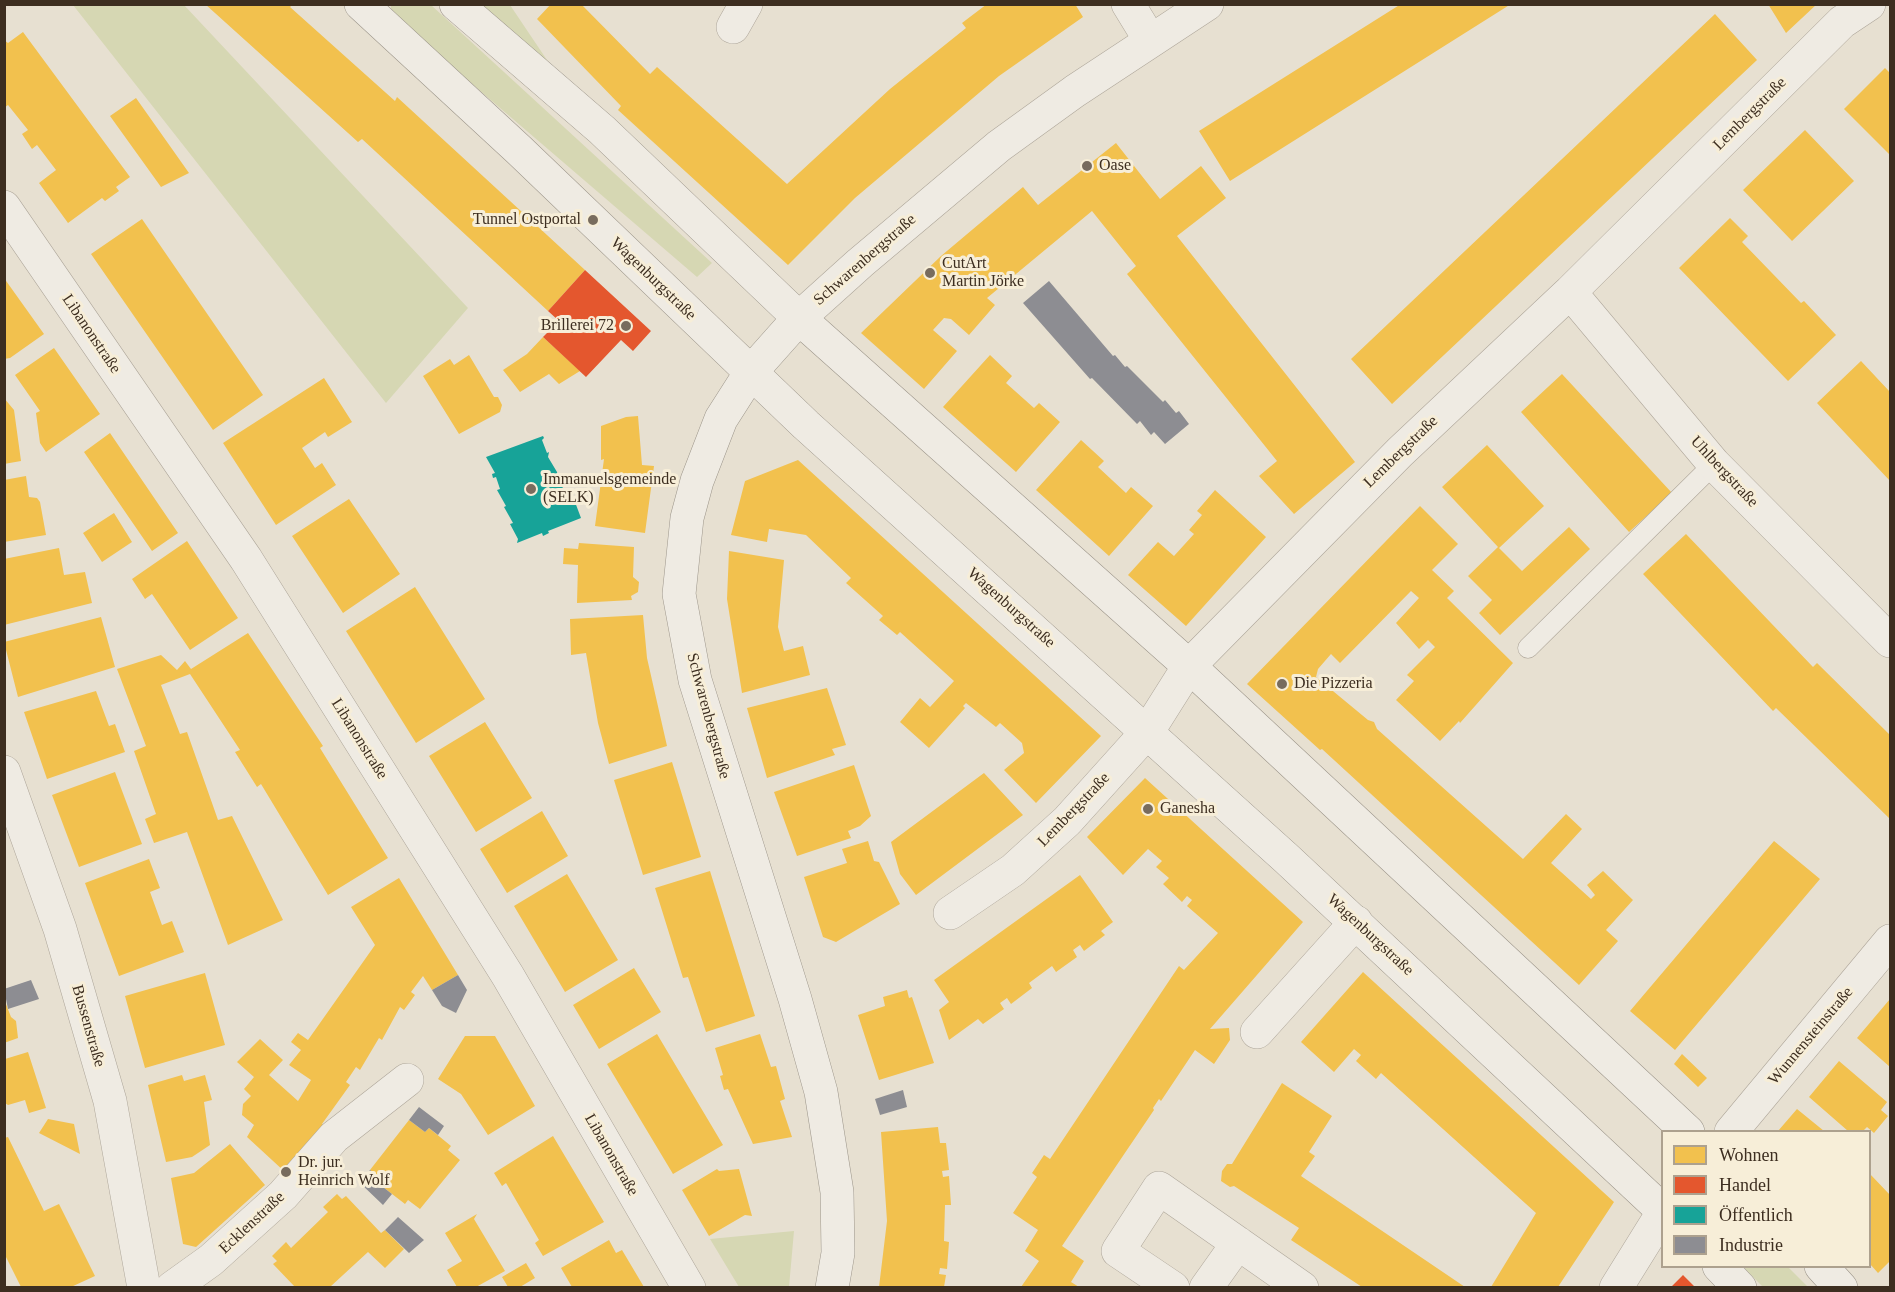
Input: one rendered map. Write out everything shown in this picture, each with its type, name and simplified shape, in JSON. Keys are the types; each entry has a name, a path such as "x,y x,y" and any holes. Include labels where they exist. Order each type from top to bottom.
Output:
{"street":[{"name":"Wagenburgstraße","path":"361,4 519,150 806,425 1148,731 1356,922 1661,1209"},
{"path":"456,4 602,130 799,318 1189,666 1687,1130"},
{"path":"1128,4 1150,40"},
{"name":"Schwarenbergstraße","path":"832,1287 838,1253 837,1192 821,1092 795,999 695,680 679,594 687,518 697,482 721,419 752,372 799,318 860,263 999,146 1150,40 1208,4"},
{"name":"Lembergstraße","path":"950,913 1013,870 1060,828 1148,731 1189,666 1400,452 1570,292 1842,22 1869,4"},
{"path":"1880,4 1890,18"},
{"name":"Libanonstraße","path":"4,207 246,559 508,976 689,1287"},
{"name":"Uhlbergstraße","path":"1570,292 1713,464 1890,640"},
{"name":"Bussenstraße","path":"4,772 60,929 110,1101 144,1287"},
{"path":"1257,1032 1356,922"},
{"name":"Wunnensteinstraße","path":"1732,1130 1890,941"},
{"name":"Ecklenstraße","path":"172,1287 211,1260 283,1195 334,1137 407,1080"},
{"path":"1173,1287 1118,1251 1159,1188 1302,1287"},
{"path":"1616,1287 1661,1216"},
{"path":"1206,1287 1238,1243"},
{"path":"1721,1268 1740,1287"},
{"path":"1823,1268 1841,1287"}],"lane":[{"path":"1528,648 1713,464"}],"green space":[{"path":"73,5 184,5 468,308 386,403"},
{"path":"391,5 431,5 712,263 697,277 401,23 391,12"},
{"path":"482,5 510,5 549,63"},
{"path":"794,1231 789,1287 739,1287 710,1239"},
{"path":"1744,1268 1789,1268 1808,1287 1763,1287"}],"building: Wohnen":[{"path":"205,4 293,4 290,7 395,101 397,97 585,270 548,311 362,139 358,142"},
{"path":"551,4 581,4 650,74 657,67 787,184 890,89 966,28 962,23 987,4 1075,4 1083,17 999,76 855,198 788,265 618,110 621,106 537,19"},
{"path":"1401,4 1511,4 1230,181 1199,131"},
{"path":"1768,4 1817,4 1786,33"},
{"path":"1715,14 1757,60 1392,404 1351,359"},
{"path":"23,32 130,177 116,187 119,191 105,201 102,198 68,223 39,183 56,170 37,145 32,149 22,134 28,130 8,105 4,108 4,40 8,43"},
{"path":"1885,68 1890,73 1890,155 1844,109"},
{"path":"136,98 189,173 161,187 110,116"},
{"path":"1805,130 1854,181 1792,241 1743,190"},
{"path":"1116,143 1160,199 1201,166 1226,198 1177,236 1355,462 1294,514 1259,476 1277,461 1127,274 1136,266 1092,211 987,298 995,305 969,335 951,319 944,318 933,330 957,351 924,389 861,333 941,256 1023,187 1038,205"},
{"path":"1730,218 1748,236 1742,242 1801,303 1804,301 1836,335 1788,381 1679,268"},
{"path":"142,219 263,395 213,430 91,254"},
{"path":"4,278 44,334 10,358 4,359"},
{"path":"543,337 580,371 559,384 549,374 520,392 503,370 527,354"},
{"path":"54,348 100,414 46,452 40,443 36,413 40,411 15,375"},
{"path":"469,355 494,397 498,397 502,405 500,412 459,434 423,376 450,359 454,365"},
{"path":"990,355 1012,376 1006,383 1034,408 1039,403 1060,422 1016,472 943,407"},
{"path":"1861,361 1890,392 1890,481 1817,403"},
{"path":"1562,374 1672,493 1629,532 1521,412"},
{"path":"324,378 352,422 328,437 325,432 302,448 315,468 322,463 336,485 276,525 223,443"},
{"path":"4,398 14,410 21,461 4,464"},
{"path":"638,416 642,465 654,466 645,533 595,526 604,459 601,460 601,426 626,417"},
{"path":"110,433 178,533 152,551 84,452"},
{"path":"1081,440 1104,461 1098,467 1126,493 1131,487 1153,506 1109,556 1036,490"},
{"path":"1487,445 1544,506 1499,548 1522,571 1569,527 1590,549 1500,635 1479,613 1492,600 1468,576 1498,547 1442,487"},
{"path":"798,460 1101,736 1036,803 1004,770 1024,753 1022,743 1000,723 996,727 966,703 963,706 965,708 929,748 900,722 920,698 930,707 954,681 900,632 897,635 879,620 883,616 846,583 851,578 806,535 769,529 767,542 731,535 745,481"},
{"path":"26,476 29,497 37,498 40,502 46,535 4,542 4,480"},
{"path":"1215,490 1266,537 1186,626 1128,575 1158,542 1174,556 1194,534 1189,530 1202,515 1197,511"},
{"path":"349,499 400,574 343,613 292,536"},
{"path":"1420,506 1458,544 1432,570 1454,591 1447,598 1513,663 1460,723 1459,721 1440,741 1396,700 1414,681 1407,675 1435,647 1428,640 1419,649 1396,623 1419,598 1411,591 1340,663 1331,654 1318,669 1316,677 1368,720 1374,722 1377,729 1523,859 1566,814 1582,829 1551,863 1591,899 1595,895 1587,885 1603,871 1633,900 1606,930 1618,941 1579,985 1322,749 1320,750 1247,684"},
{"path":"114,513 132,542 102,562 83,533"},
{"path":"1686,534 1813,667 1817,663 1890,735 1890,819 1776,708 1773,711 1643,574"},
{"path":"187,541 238,618 190,650 152,594 145,599 132,579"},
{"path":"579,543 634,547 633,577 639,582 638,592 631,596 632,600 577,603 578,565 563,564 564,548 578,549"},
{"path":"59,548 64,575 85,572 92,603 4,625 4,559"},
{"path":"729,551 784,560 778,627 784,651 803,646 810,675 742,693 727,599"},
{"path":"415,587 485,699 416,743 346,631"},
{"path":"643,615 647,658 667,746 609,764 598,723 586,653 571,655 570,619"},
{"path":"101,617 115,667 18,697 4,642"},
{"path":"248,633 323,746 320,748 388,858 328,895 261,784 257,787 235,752 240,750 190,674 161,685 180,734 187,732 218,820 232,816 283,920 228,945 187,832 154,843 145,819 156,814 134,751 146,746 117,669 161,655 177,670 185,661 191,669"},
{"path":"827,688 846,745 832,749 835,755 767,778 747,708"},
{"path":"96,691 109,726 115,724 125,752 47,779 24,712"},
{"path":"485,722 532,798 476,832 429,756"},
{"path":"672,762 701,857 643,875 614,780"},
{"path":"854,765 871,816 860,826 848,831 851,838 797,856 774,792"},
{"path":"115,772 142,844 79,867 52,795"},
{"path":"984,773 1023,815 916,895 900,874 891,842"},
{"path":"1145,778 1303,922 1210,1029 1229,1028 1230,1040 1214,1064 1195,1050 1161,1101 1159,1099 1154,1110 1062,1246 1084,1261 1071,1282 1079,1287 1021,1287 1039,1261 1025,1251 1038,1230 1013,1213 1037,1177 1032,1173 1044,1155 1050,1159 1179,966 1184,970 1218,933 1187,906 1192,900 1187,896 1182,902 1163,884 1169,878 1156,867 1162,861 1148,849 1123,875 1087,837"},
{"path":"542,811 568,856 507,893 480,849"},
{"path":"868,841 874,861 879,862 900,904 836,942 823,937 804,877 847,863 842,849"},
{"path":"1774,841 1820,879 1675,1050 1630,1011"},
{"path":"149,859 160,888 150,892 162,925 172,921 184,952 119,976 85,883"},
{"path":"710,871 755,1016 706,1032 688,977 683,978 655,888"},
{"path":"567,874 618,960 565,992 514,906"},
{"path":"1080,875 1113,922 1101,931 1105,935 1084,951 1080,945 1073,950 1077,957 1056,972 1052,966 1029,983 1032,988 1011,1004 1007,998 1000,1003 1004,1009 983,1024 978,1019 949,1040 939,1010 949,1002 934,980"},
{"path":"399,878 458,975 432,990 423,976 411,992 415,995 404,1010 400,1007 382,1040 379,1038 360,1070 356,1067 346,1082 350,1085 322,1124 326,1127 285,1172 247,1137 254,1125 242,1115 243,1104 251,1096 244,1089 254,1077 237,1062 260,1039 283,1060 269,1075 298,1101 311,1080 289,1065 301,1050 291,1042 298,1033 308,1040 375,945 351,907"},
{"path":"634,968 661,1012 599,1049 573,1005"},
{"path":"1363,972 1614,1202 1558,1287 1491,1287 1536,1213 1381,1073 1376,1079 1356,1061 1361,1055 1354,1049 1334,1072 1301,1042"},
{"path":"205,973 225,1045 145,1068 125,996"},
{"path":"907,990 909,998 912,997 934,1063 879,1080 858,1015 885,1006 883,997"},
{"path":"4,999 11,1017 16,1021 18,1038 4,1043"},
{"path":"1890,999 1890,1067 1857,1038"},
{"path":"657,1034 723,1145 673,1174 607,1064"},
{"path":"760,1034 771,1067 776,1066 785,1099 780,1101 792,1137 753,1144 728,1089 724,1090 720,1076 723,1075 715,1048"},
{"path":"465,1036 495,1036 535,1106 488,1135 461,1094 438,1079"},
{"path":"28,1052 46,1108 29,1113 25,1100 8,1105 5,1103 5,1059"},
{"path":"1682,1054 1707,1078 1698,1087 1674,1064"},
{"path":"1839,1061 1887,1102 1881,1110 1888,1116 1874,1133 1867,1127 1864,1130 1847,1130 1809,1097"},
{"path":"182,1075 184,1081 205,1075 212,1100 204,1102 210,1145 192,1157 166,1162 148,1085"},
{"path":"1282,1083 1332,1116 1309,1152 1315,1156 1301,1176 1465,1287 1362,1287 1291,1240 1299,1228 1234,1186 1230,1187 1221,1181 1222,1171 1227,1164 1232,1164"},
{"path":"1797,1109 1823,1130 1779,1130"},
{"path":"48,1119 74,1124 80,1154 39,1133"},
{"path":"409,1120 425,1132 429,1128 451,1146 448,1150 460,1160 420,1209 408,1200 405,1204 383,1187 386,1183 370,1170"},
{"path":"938,1127 940,1143 946,1143 949,1170 942,1171 943,1177 949,1176 951,1205 945,1205 944,1241 949,1242 947,1269 940,1268 939,1274 946,1275 944,1287 879,1287 887,1221 881,1132"},
{"path":"553,1136 604,1222 543,1256 535,1243 539,1240 506,1183 502,1186 494,1173"},
{"path":"8,1137 44,1211 59,1204 95,1276 71,1287 21,1287 4,1253 4,1138"},
{"path":"230,1144 265,1185 196,1247 183,1244 171,1178 194,1173"},
{"path":"717,1169 719,1171 739,1169 752,1216 745,1215 709,1236 682,1190"},
{"path":"1871,1175 1890,1195 1890,1261 1878,1273 1871,1265"},
{"path":"337,1194 342,1199 346,1196 381,1233 385,1230 404,1249 385,1268 368,1252 330,1287 295,1287 273,1264 277,1261 272,1256 286,1242 291,1248 328,1212 323,1207"},
{"path":"477,1214 474,1219 505,1271 476,1287 457,1287 447,1270 462,1261 445,1233"},
{"path":"609,1240 616,1253 622,1250 644,1287 572,1287 561,1268"},
{"path":"526,1263 535,1278 520,1287 508,1287 502,1277"}],"building: Handel":[{"path":"585,270 651,331 633,351 621,340 586,377 543,337 559,321 548,311"},
{"path":"1683,1275 1696,1288 1670,1288"}],"building: Öffentlich":[{"name":"Immanuelsgemeinde (SELK)","path":"543,436 542,440 557,472 559,486 562,485 561,490 564,497 572,494 581,518 548,531 549,533 543,536 542,533 517,543 518,539 510,524 513,523 497,490 500,489 496,477 493,478 492,474 495,473 486,457"}],"building: Industrie":[{"path":"1049,281 1113,356 1115,355 1125,367 1127,366 1163,402 1165,400 1176,413 1179,411 1189,424 1165,444 1154,432 1151,435 1140,421 1137,424 1092,378 1090,379 1023,303"},
{"path":"458,975 467,990 456,1013 442,1006 432,990"},
{"path":"31,980 39,999 8,1009 4,989"},
{"path":"903,1090 907,1107 880,1115 875,1099"},
{"path":"419,1107 444,1126 438,1135 429,1128 425,1132 409,1120"},
{"path":"370,1170 386,1183 383,1187 392,1194 383,1205 360,1183"},
{"path":"398,1217 424,1240 409,1253 385,1230"}],"place":[{"name":"Oase","path":"1087,166"},
{"name":"Tunnel Ostportal","path":"593,220"},
{"name":"CutArt Martin Jörke","path":"930,273"},
{"name":"Brillerei 72","path":"626,326"},
{"name":"Immanuelsgemeinde (SELK)","path":"531,489"},
{"name":"Die Pizzeria","path":"1282,684"},
{"name":"Ganesha","path":"1148,809"},
{"name":"Dr. jur. Heinrich Wolf","path":"286,1172"}]}
